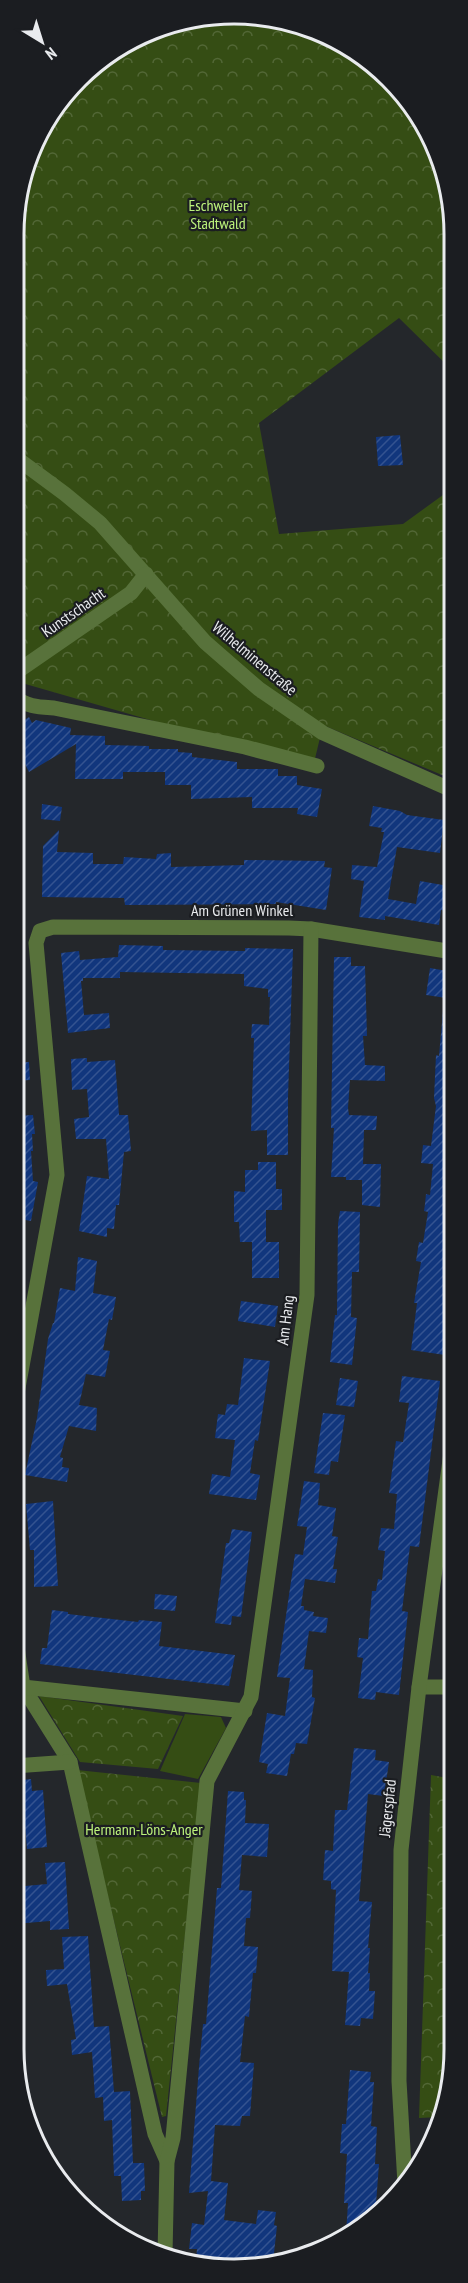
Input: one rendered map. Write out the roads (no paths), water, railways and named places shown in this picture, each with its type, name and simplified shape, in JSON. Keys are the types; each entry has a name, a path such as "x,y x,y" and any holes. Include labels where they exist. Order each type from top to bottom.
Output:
{"street":[{"name":"Wilhelminenstraße","path":"24,464 100,523 204,642 268,695 323,733 444,787"},
{"name":"Kunstschacht","path":"24,667 131,593 146,574"},
{"path":"24,704 54,708 234,745 318,766"},
{"name":"Am Grünen Winkel","path":"24,1355 57,1175 36,943 40,931 52,927 311,929 444,951"},
{"name":"Am Hang","path":"245,1711 251,1697 307,1295 311,929"},
{"name":"Jägerspfad","path":"404,2172 399,2081 400,1850 444,1504"},
{"path":"24,1687 245,1711 207,1781 173,2138 167,2161 165,2248"},
{"path":"419,1687 444,1687"},
{"path":"24,1689 70,1762 155,2134 167,2161"},
{"path":"24,1765 70,1762"}],"park label":[{"name":"Eschweiler Stadtwald","path":"218,214"},
{"name":"Hermann-Löns-Anger","path":"144,1829"}]}
